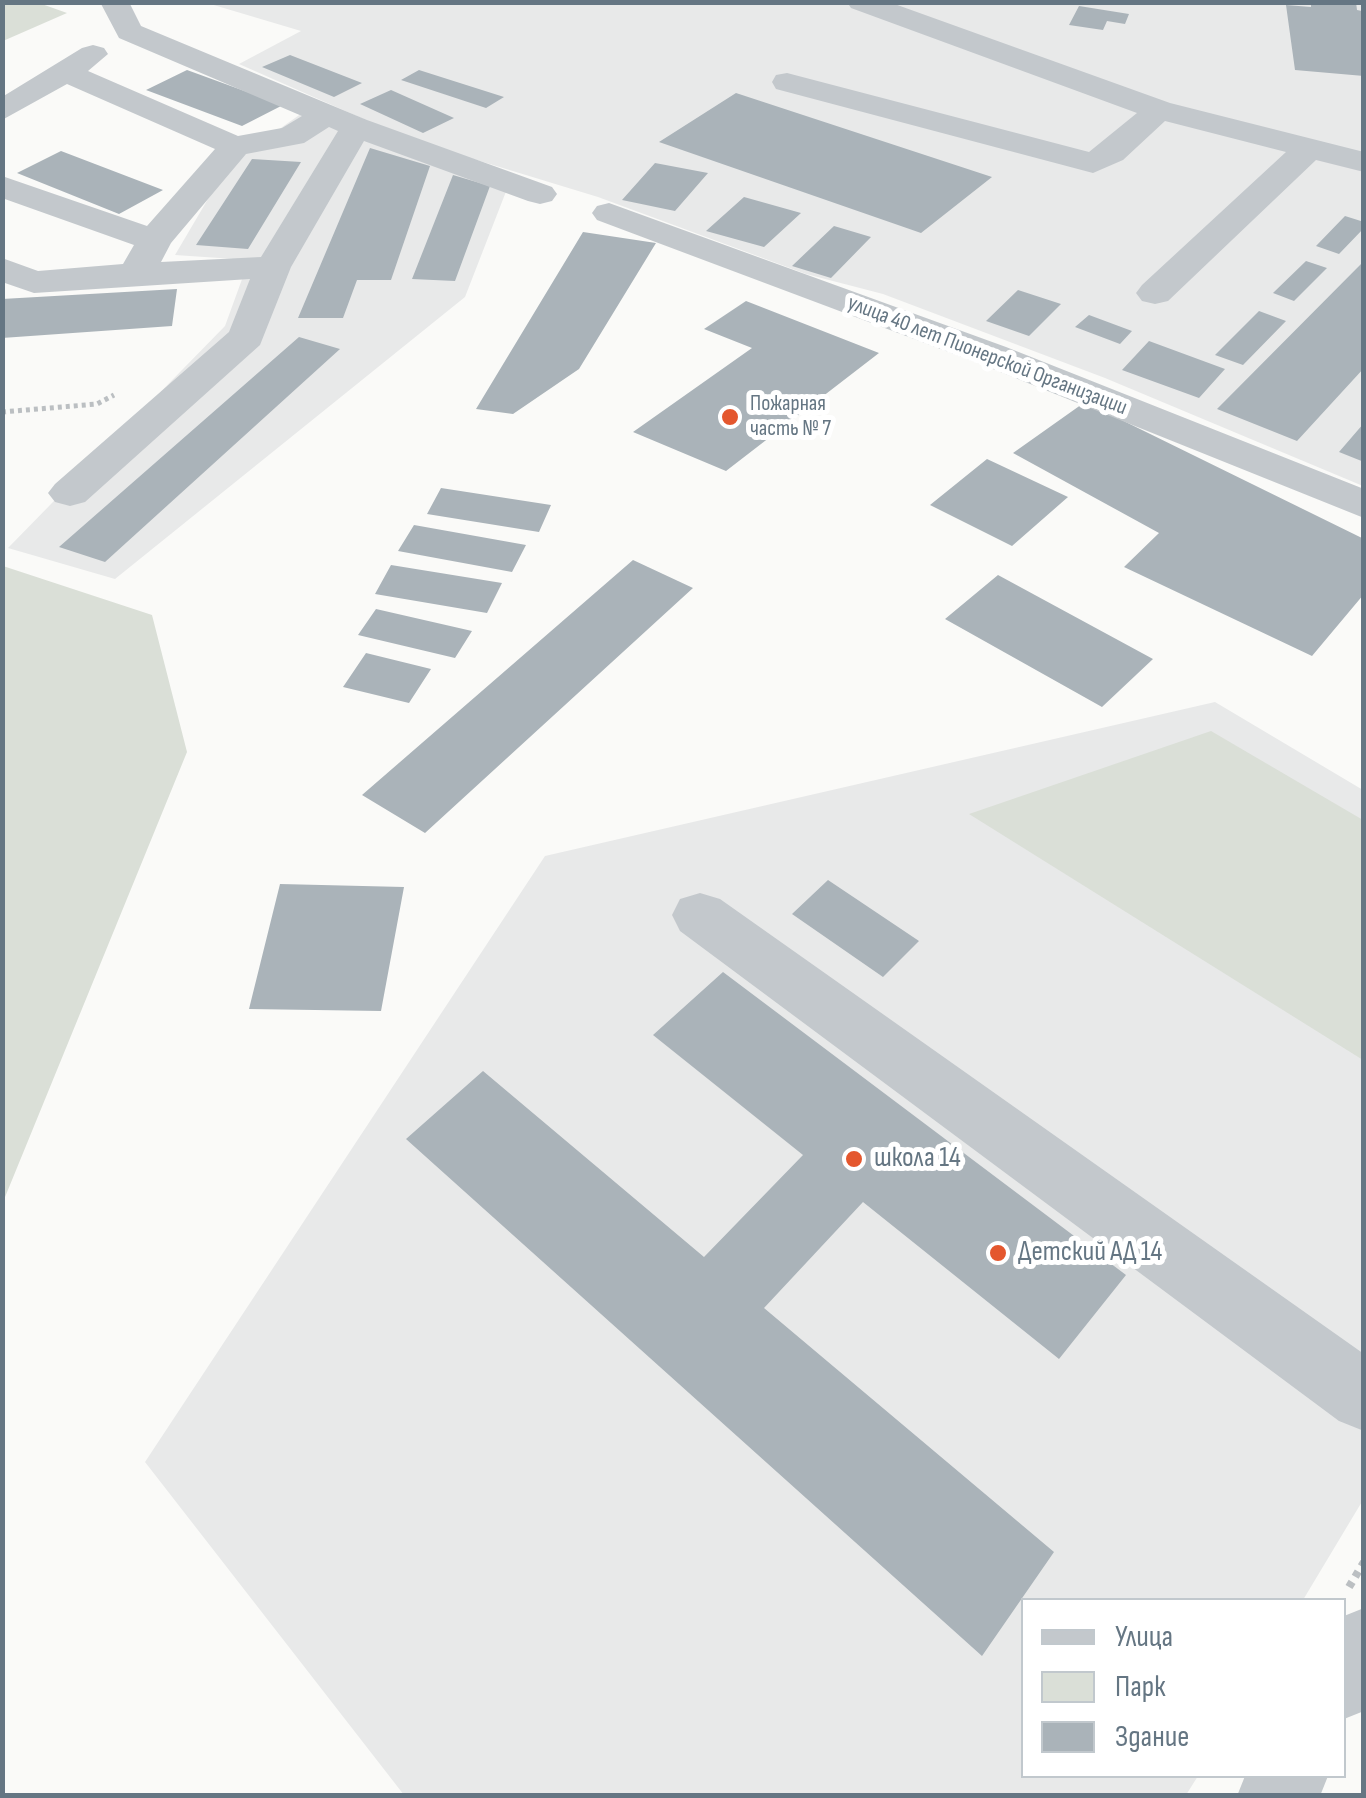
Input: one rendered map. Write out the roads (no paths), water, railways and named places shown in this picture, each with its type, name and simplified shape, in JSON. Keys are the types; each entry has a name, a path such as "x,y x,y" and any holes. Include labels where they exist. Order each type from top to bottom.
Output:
{"street":[{"path":"114,2 128,32 342,120 540,194"},
{"path":"861,2 1159,110 1364,162"},
{"path":"2,111 128,32"},
{"path":"64,72 234,146 292,136 342,120"},
{"path":"787,82 1093,162 1111,153 1159,110"},
{"path":"70,493 246,337 272,267 342,120"},
{"path":"136,274 154,240 234,146"},
{"path":"1155,293 1310,148"},
{"path":"2,186 154,240"},
{"name":"улица 40 лет Пионерской Организации","path":"609,214 992,355 1364,505"},
{"path":"2,269 34,282 272,267"},
{"path":"700,915 1364,1396"},
{"path":"1346,1677 1364,1646"}],"place":[{"name":"Пожарная часть № 7","path":"730,417"},
{"name":"школа 14","path":"854,1159"},
{"name":"Детский АД 14","path":"998,1253"}]}
